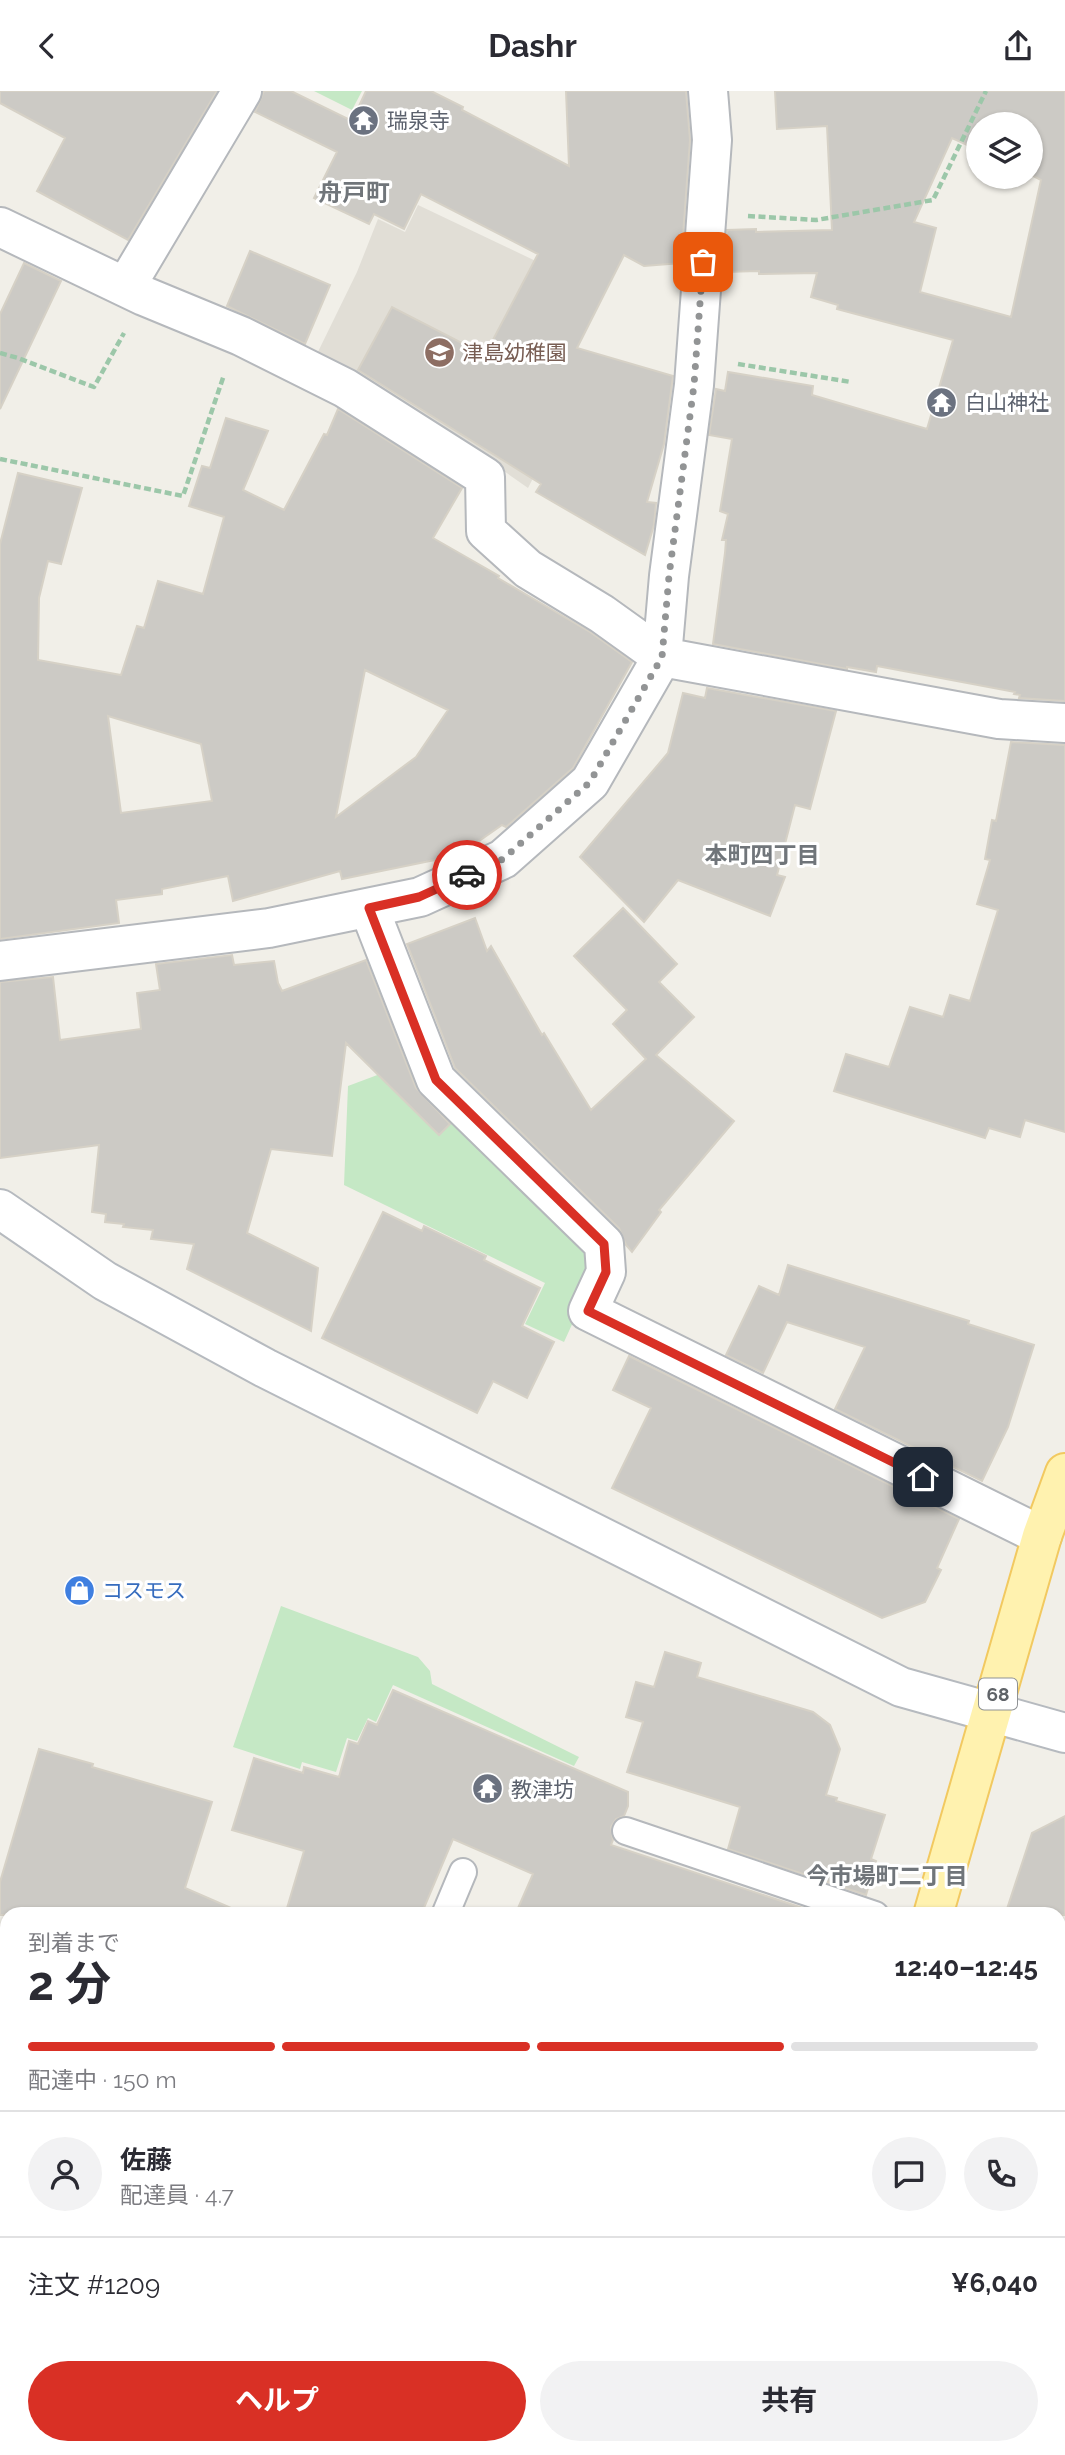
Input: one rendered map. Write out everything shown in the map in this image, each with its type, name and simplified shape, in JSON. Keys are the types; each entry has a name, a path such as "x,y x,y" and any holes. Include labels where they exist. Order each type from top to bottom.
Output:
{"main road":[{"name":"68","path":"935,1907 1042,1536 1065,1473"}],"street":[{"path":"135,291 242,91"},
{"path":"0,961 269,928 419,897 503,859 590,782 662,657 669,576 696,357 712,140 708,91"},
{"path":"0,227 135,291 241,336 345,388 485,477 486,531 528,569 602,614 662,657 999,719 1065,723"},
{"path":"369,908 436,1080 604,1244 606,1272 588,1311 1042,1536"},
{"path":"0,1209 104,1281 290,1380 901,1686 1065,1733"}],"lane":[{"path":"626,1831 851,1907"},
{"path":"448,1907 463,1872"}],"path":[{"path":"707,214 816,220 933,200 986,91"},
{"path":"0,353 94,387 135,291"},
{"path":"0,459 183,496 217,392 241,336"},
{"path":"696,357 851,382"}],"shaded area":[{"name":"津島幼稚園","path":"418,205 603,293 577,343 570,406 528,488 491,462 313,362 357,272 378,219 405,232"}],"green space":[{"path":"314,91 362,91 352,110"},
{"path":"420,1059 594,1250 589,1287 564,1342 525,1324 545,1283 344,1185 348,1086"},
{"path":"281,1606 418,1657 430,1671 432,1684 579,1757 574,1766 393,1685 376,1722 368,1718 357,1741 347,1738 336,1772 302,1762 300,1769 233,1747"}],"building":[{"path":"0,91 217,91 128,240 37,191 65,138 0,103"},
{"path":"264,91 291,91 352,121 366,91 431,91 569,166 566,91 686,91 690,140 681,263 644,266 624,255 577,348 673,376 664,444 647,502 656,503 654,525 645,555 536,492 541,484 358,370 392,307 485,355 538,254 421,194 404,229 374,214 369,224 314,198 337,152 255,112"},
{"path":"775,91 1065,91 1065,701 1019,698 1020,695 1014,694 1015,692 877,666 876,672 847,669 713,644 725,553 726,540 722,540 728,514 720,511 732,439 709,435 716,389 725,391 728,372 813,386 812,395 927,429 953,340 837,309 838,305 811,297 817,273 724,272 727,230 832,230 827,126 777,129","holes":["966,112 1043,112 1043,189 1039,189 1011,317 920,292 936,228 914,222 952,138 966,144"]},
{"path":"250,251 330,285 305,344 227,306"},
{"path":"24,263 61,281 0,409 0,314"},
{"path":"338,409 462,488 433,538 590,632 632,662 573,768 506,827 502,825 459,855 342,879 340,871 233,901 228,876 162,889 162,894 116,900 119,923 0,939 0,544 18,473 82,488 61,564 48,561 39,598 38,660 121,675 137,626 144,628 158,581 203,594 224,517 189,506 202,466 210,468 226,418 268,431 243,490 284,510 324,434 327,435","holes":["365,670 448,710 416,757 336,817","108,716 201,744 212,801 121,813"]},
{"path":"707,688 836,711 810,809 795,805 777,875 785,877 770,916 678,880 644,922 580,857 668,753 683,693 705,698"},
{"path":"1011,742 1065,745 1065,1132 1025,1120 1020,1137 989,1128 985,1138 834,1091 846,1054 889,1067 910,1007 943,1017 950,995 970,1001 998,910 977,904 990,860 985,859 992,820 996,821"},
{"path":"623,908 677,964 659,982 694,1017 656,1055 734,1121 659,1210 661,1212 632,1252 619,1228 455,1068 407,944 475,918 487,951 491,946 542,1035 544,1033 591,1110 646,1059 613,1024 627,1010 574,956"},
{"path":"232,955 234,965 274,961 282,991 366,960 416,1088 450,1124 439,1135 346,1043 332,1156 271,1149 247,1233 318,1268 311,1331 187,1269 194,1244 151,1239 153,1230 105,1222 106,1214 92,1212 99,1145 0,1158 0,982 53,977 60,1040 141,1029 137,993 160,990 156,964"},
{"path":"383,1212 422,1231 424,1226 486,1256 484,1260 540,1288 522,1326 554,1342 527,1398 493,1381 477,1413 322,1338"},
{"path":"788,1265 969,1321 968,1324 1034,1345 1008,1427 982,1481 835,1409 865,1347 787,1322 763,1373 726,1355 759,1286 779,1295"},
{"path":"629,1356 959,1519 937,1568 941,1570 925,1602 882,1618 612,1488 651,1408 613,1390"},
{"path":"665,1652 701,1663 697,1677 813,1712 830,1725 840,1749 826,1795 837,1798 836,1801 885,1815 871,1859 876,1861 866,1895 728,1849 740,1807 627,1772 643,1722 626,1717 636,1682 654,1687"},
{"path":"393,1690 628,1792 628,1806 624,1816 616,1819 611,1827 611,1845 800,1907 519,1907 533,1874 453,1839 424,1907 287,1907 304,1851 232,1830 254,1758 303,1773 304,1767 339,1777 349,1741 358,1744 368,1721 377,1725"},
{"path":"39,1749 212,1802 185,1888 229,1907 0,1907 0,1882"},
{"path":"1065,1816 1065,1907 1008,1907 1032,1833"}],"way so far":[{"path":"467,875 503,859 590,782 662,657 669,576 694,385 703,262"}],"place":[{"name":"瑞泉寺","path":"364,120"},
{"name":"津島幼稚園","path":"439,352"},
{"name":"白山神社","path":"942,402"},
{"name":"コスモス","path":"79,1590"},
{"name":"教津坊","path":"488,1789"}],"district":[{"name":"舟戸町","path":"354,192"},
{"name":"本町四丁目","path":"762,854"},
{"name":"今市場町二丁目","path":"887,1875"}],"route":[{"path":"467,875 419,897 369,908 436,1080 604,1244 606,1272 588,1311 923,1477"}]}
